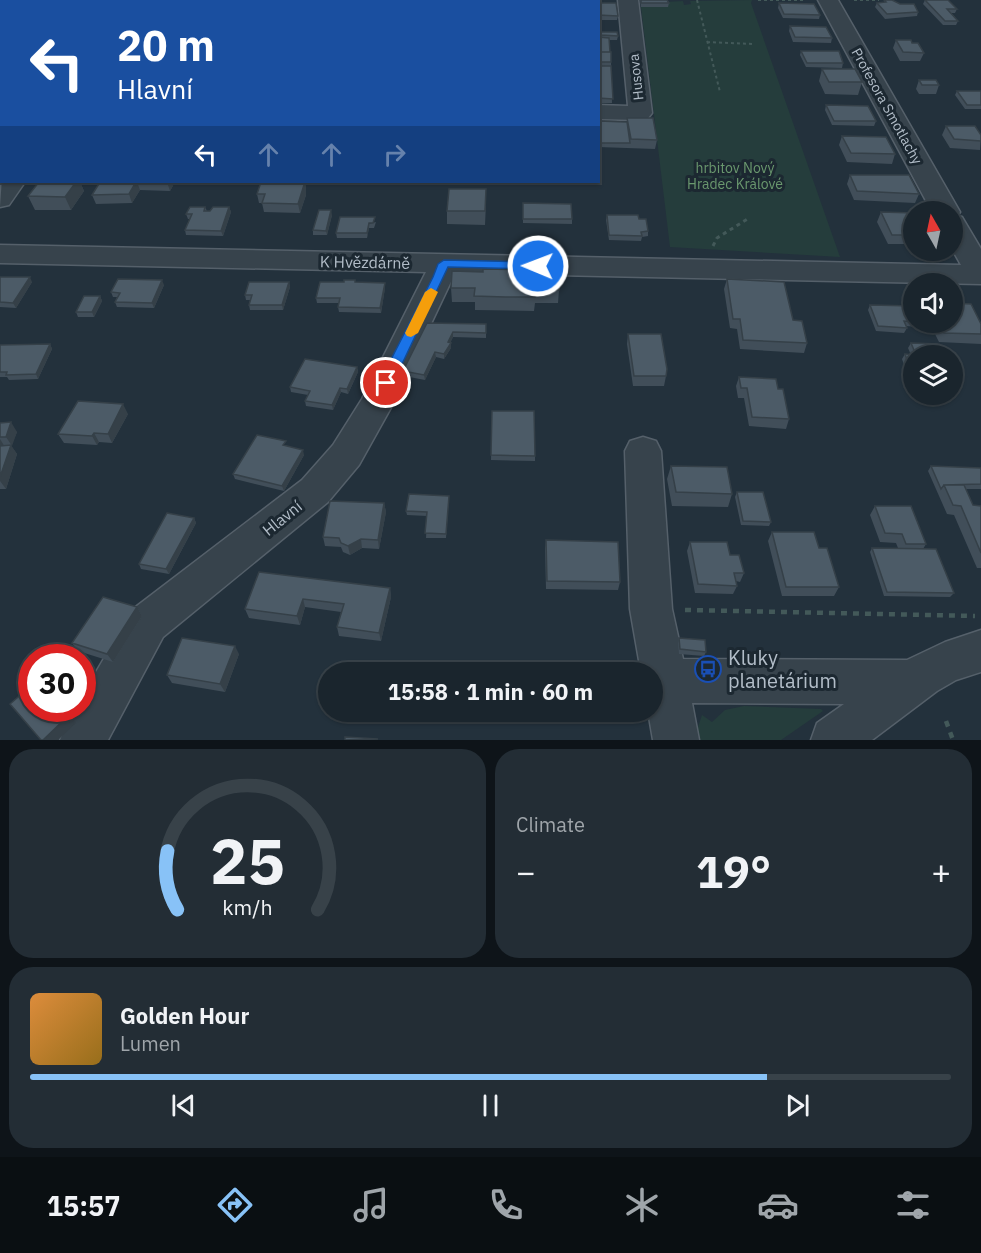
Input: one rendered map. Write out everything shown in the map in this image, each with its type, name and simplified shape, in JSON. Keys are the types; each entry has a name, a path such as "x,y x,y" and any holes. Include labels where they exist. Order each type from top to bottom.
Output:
{"street":[{"name":"Husova","path":"600,112 640,112 628,0"},
{"name":"Profesora Smotlachy","path":"828,0 940,201"},
{"path":"0,199 11,183"},
{"path":"963,242 981,274"},
{"name":"K Hvězdárně","path":"0,254 981,274"},
{"name":"Hlavní","path":"83,740 148,623 315,491 346,455 381,393 444,264"},
{"path":"643,451 651,609 660,662"},
{"path":"834,740 936,667 963,655 981,651"},
{"path":"676,740 663,681 914,682"}],"path":[{"path":"697,0 720,92"},
{"path":"707,42 752,44"},
{"path":"712,249 717,238 749,218"},
{"path":"651,609 981,616"},
{"path":"946,721 953,740"}],"green space":[{"name":"hrbitov Nový Hradec Králové","path":"752,0 751,3 840,257 670,247 641,7 667,7 665,2 683,1 684,5 691,4 690,1"},
{"path":"744,706 821,709 823,711 781,740 698,740 697,730 702,715 712,722 725,710"}],"building":[{"path":"641,0 667,0 669,3 641,3"},
{"path":"884,0 892,0 900,4 914,4 918,12 887,14 877,3 886,2"},
{"path":"925,0 948,0 957,9 947,9 958,21 945,21"},
{"path":"600,3 616,3 618,16 600,15"},
{"path":"779,3 814,4 820,15 784,14"},
{"path":"790,26 826,27 832,38 795,37"},
{"path":"601,32 617,32 618,36 601,35"},
{"path":"600,37 609,38 610,52 600,52"},
{"path":"896,40 911,40 912,43 918,43 924,53 903,52"},
{"path":"801,51 839,51 843,63 807,63"},
{"path":"600,52 611,52 611,62 600,62"},
{"path":"600,66 611,66 613,99 600,98"},
{"path":"822,69 855,69 862,82 829,82"},
{"path":"919,80 936,80 939,85 922,85"},
{"path":"957,91 981,91 981,105 967,105"},
{"path":"826,105 868,106 876,121 834,121"},
{"path":"627,118 653,118 657,140 631,139"},
{"path":"600,121 627,122 630,143 600,143"},
{"path":"946,126 975,126 981,135 981,141 954,139"},
{"path":"842,136 886,137 895,154 851,153"},
{"path":"850,175 909,175 919,194 857,191"},
{"path":"38,183 75,183 65,197 28,196"},
{"path":"99,183 135,183 129,194 92,195"},
{"path":"261,183 304,183 298,204 262,203 265,194 257,194"},
{"path":"449,189 486,189 485,211 447,211"},
{"path":"523,203 571,204 572,219 523,219"},
{"path":"190,207 205,207 204,211 210,211 213,207 229,207 221,231 185,230 192,214 186,214"},
{"path":"319,210 331,210 326,231 313,230"},
{"path":"881,212 903,213 903,235 892,235"},
{"path":"607,215 638,215 639,219 646,219 648,231 641,232 642,236 609,235"},
{"path":"340,217 375,217 373,223 369,223 367,233 336,233"},
{"path":"483,269 558,273 559,290 535,290 535,297 505,297 474,296 475,288 451,288 452,271 483,272"},
{"path":"0,277 30,277 13,303 0,302"},
{"path":"118,279 162,280 152,303 115,302 120,293 111,292"},
{"path":"727,279 784,282 793,320 802,321 807,343 743,340 740,319 733,319"},
{"path":"344,280 385,283 380,308 338,307 340,298 316,298 320,282 344,282"},
{"path":"249,282 289,282 282,305 249,305 252,295 245,295"},
{"path":"84,296 100,296 92,312 76,312"},
{"path":"963,304 971,304 981,324 981,334 944,333 963,333"},
{"path":"870,305 903,306 903,328 878,326"},
{"path":"427,323 486,324 486,333 453,332 448,342 451,343 444,354 435,352 424,375 403,371"},
{"path":"628,334 661,334 667,369 666,376 634,376"},
{"path":"911,343 937,345 912,345"},
{"path":"50,344 36,374 6,375 7,372 0,372 0,345"},
{"path":"305,359 357,367 347,389 340,388 332,405 305,401 310,391 290,387"},
{"path":"739,377 776,379 778,389 783,389 789,419 752,417 747,388 741,388"},
{"path":"78,401 123,404 108,434 94,433 92,436 58,434"},
{"path":"492,411 534,411 535,456 491,455"},
{"path":"11,422 6,437 0,437 0,423"},
{"path":"257,435 286,441 283,445 303,450 282,486 233,474"},
{"path":"11,445 0,477 0,446"},
{"path":"671,466 727,467 732,494 676,492"},
{"path":"931,466 981,468 981,484 944,485 941,489"},
{"path":"944,485 964,485 973,505 981,506 981,553 961,506 953,505"},
{"path":"737,492 763,492 771,522 743,521"},
{"path":"409,494 449,496 446,534 425,533 427,512 406,511"},
{"path":"330,501 384,503 378,540 361,539 348,546 341,543 339,538 323,537"},
{"path":"875,506 911,506 926,544 906,544 902,534 885,533"},
{"path":"167,513 194,518 166,569 139,564"},
{"path":"772,532 814,532 819,548 827,548 839,587 786,587"},
{"path":"546,540 618,542 620,582 547,581"},
{"path":"690,542 727,542 730,555 739,555 744,573 734,573 737,586 698,584"},
{"path":"872,548 936,549 954,593 887,592"},
{"path":"259,572 390,588 379,633 337,627 344,604 303,599 297,616 245,609"},
{"path":"103,597 137,607 107,654 96,651 96,644 72,643"},
{"path":"182,638 235,646 220,684 167,675"},
{"path":"679,638 705,640 706,652 680,649"},
{"path":"18,697 18,713 10,704"},
{"path":"26,722 62,722 43,740"},
{"path":"345,737 378,739 345,740"}],"slow traffic":[{"path":"411,333 431,292"}],"place":[{"name":"Kluky planetárium","path":"708,669"}],"route":[{"path":"386,383 444,264 538,266"}]}
